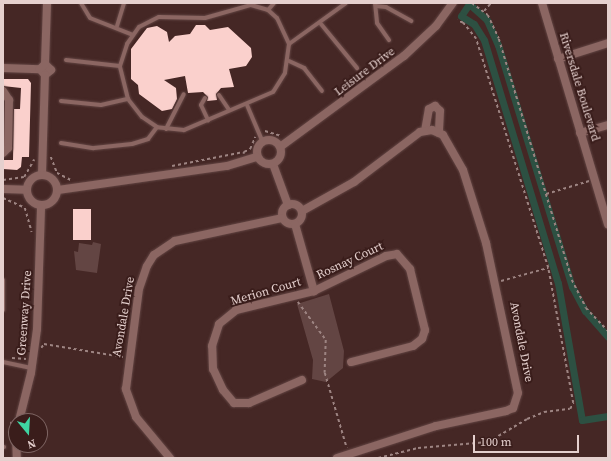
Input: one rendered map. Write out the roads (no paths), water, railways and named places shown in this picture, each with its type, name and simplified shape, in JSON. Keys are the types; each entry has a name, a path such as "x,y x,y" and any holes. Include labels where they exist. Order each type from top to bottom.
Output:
{"street":[{"path":"42,174 43,69 47,3"},
{"name":"Leisure Drive","path":"280,147 404,56 436,26 453,3"},
{"name":"Riversdale Boulevard","path":"542,3 608,224"},
{"path":"558,59 608,43"},
{"path":"3,68 43,69"},
{"path":"3,91 9,100 8,148 3,153"},
{"path":"302,211 339,191 425,131 440,133 440,111 435,106 429,109 425,131"},
{"path":"427,119 440,120"},
{"path":"580,133 608,125"},
{"name":"Avondale Drive","path":"337,458 436,426 513,408 518,393 496,282 463,170 440,133"},
{"path":"271,140 280,147 280,157 273,164 262,163 257,157 257,148 262,141 271,140"},
{"path":"58,190 92,188 257,157"},
{"path":"273,164 288,204"},
{"path":"42,174 53,179 58,190 52,202 41,206 31,201 26,190 31,179 42,174"},
{"path":"3,189 26,190"},
{"path":"288,204 298,206 302,211 301,219 295,224"},
{"path":"288,204 283,209 282,218 295,224 314,291"},
{"name":"Greenway Drive","path":"18,413 28,367 35,347 41,206"},
{"name":"Avondale Drive","path":"170,458 132,408 126,389 128,358 142,277 154,256 164,247 189,237 282,218"},
{"name":"Rosnay Court","path":"314,291 392,254 402,257 408,264 425,330 422,339 413,346 352,362"},
{"name":"Merion Court","path":"302,380 238,404 223,390 212,358 214,335 226,316 236,310 296,297 314,291"}],"lane":[{"path":"81,3 86,16 117,26 133,35"},
{"path":"117,26 124,3"},
{"path":"268,10 274,3"},
{"path":"289,44 321,24 346,3"},
{"path":"251,4 268,10 282,25 289,44 289,61 281,82 273,92 247,105 229,110 184,130 156,127 142,117 128,99 120,66 133,35 159,17 205,18 251,4"},
{"path":"389,40 377,23 376,4 386,7 411,21"},
{"path":"321,24 357,68"},
{"path":"66,60 120,66"},
{"path":"289,61 304,68 322,91"},
{"path":"166,129 184,94"},
{"path":"219,95 229,110"},
{"path":"206,98 201,105 208,120"},
{"path":"61,101 100,105 128,99"},
{"path":"247,105 262,141"},
{"path":"61,143 94,148 132,144 148,140 156,127"},
{"path":"3,280 3,310"},
{"path":"3,362 28,367"}],"waterway":[{"path":"608,337 585,311 572,287 498,45 487,20 469,4 461,16 474,24 484,40 558,283 582,420 608,416"}]}
